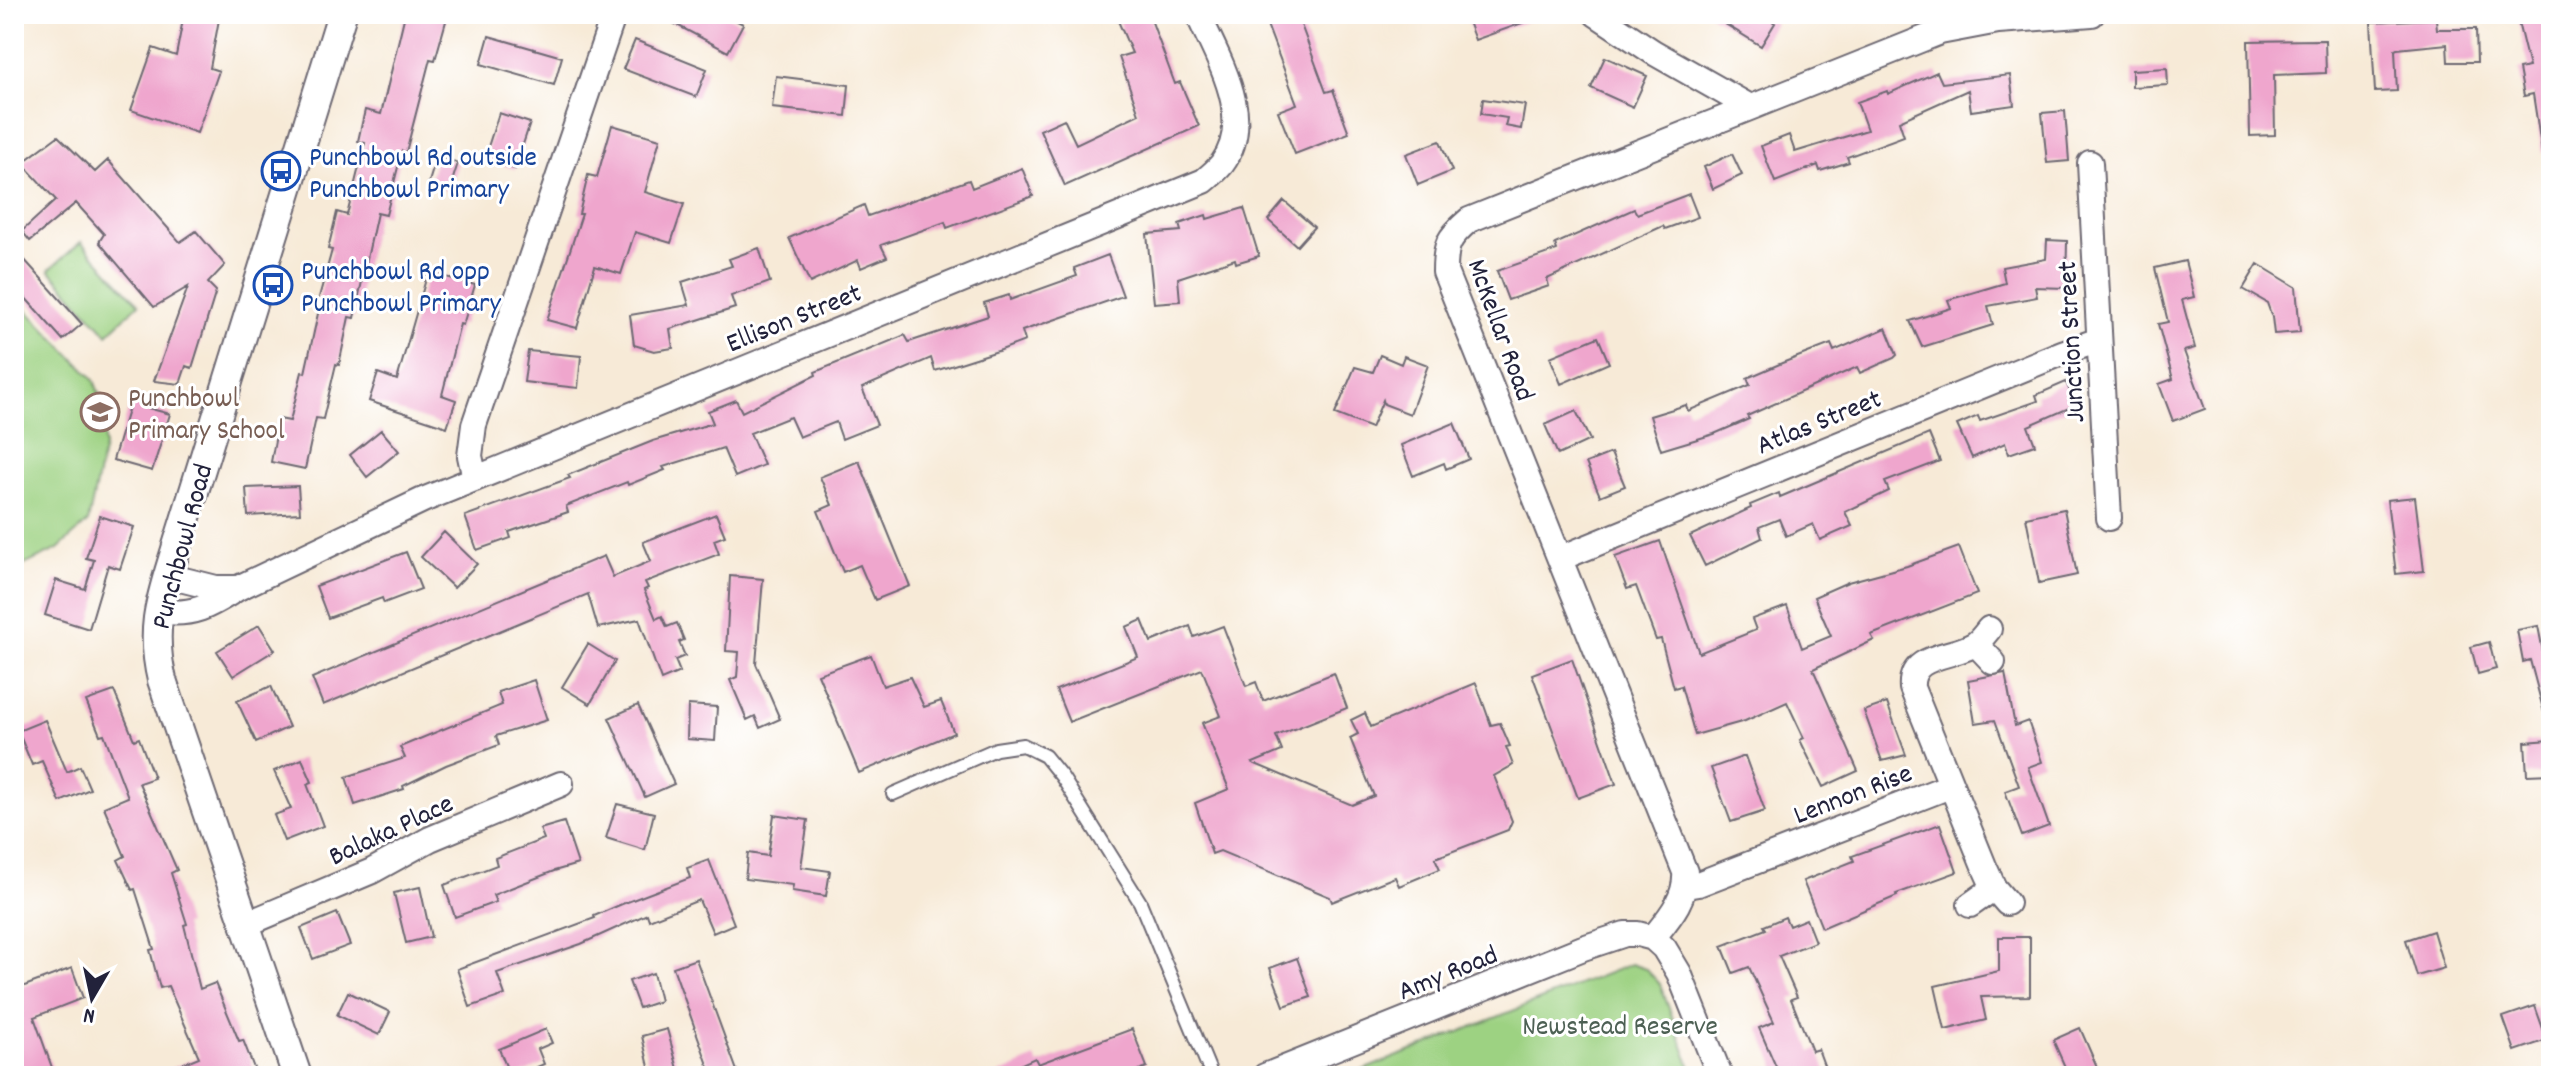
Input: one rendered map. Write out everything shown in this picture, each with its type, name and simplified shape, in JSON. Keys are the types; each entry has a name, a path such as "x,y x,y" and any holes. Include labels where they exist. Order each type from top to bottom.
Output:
{"street":[{"name":"Punchbowl Road","path":"297,1076 162,680 155,650 158,611 168,576 342,14"},
{"path":"475,479 470,456 474,425 614,14"},
{"name":"Ellison Street","path":"158,611 177,614 213,604 238,588 423,500 1204,181 1222,164 1232,145 1237,124 1233,98 1198,14"},
{"path":"1596,14 1653,52 1750,107"},
{"name":"McKellar Road","path":"1686,886 1680,856 1445,272 1445,250 1452,235 1469,220 1940,32 1998,21 2092,14"},
{"name":"Junction Street","path":"2090,163 2109,518"},
{"name":"Atlas Street","path":"1561,558 2099,340"},
{"path":"168,576 216,588 238,588"},
{"name":"Lennon Rise","path":"1686,886 1950,786 1912,688 1911,677 1914,670 1925,662 1982,636 1993,662"},
{"name":"Balaka Place","path":"244,925 372,871 430,839 561,784"},
{"path":"1950,786 2000,895 1970,905"},
{"path":"1686,886 1679,902 1653,938 1664,948 1679,973 1720,1076"},
{"name":"Amy Road","path":"1265,1076 1610,938 1638,934 1653,938"}],"lane":[{"path":"893,794 996,749 1023,745 1045,756 1062,777 1140,902 1212,1076"}],"green space":[{"path":"81,242 139,304 107,334 49,270"},
{"path":"14,297 93,378 103,403 104,447 88,522 58,549 14,570"},
{"name":"Newstead Reserve","path":"1631,964 1646,969 1660,984 1694,1076 1348,1076"}],"building":[{"path":"184,14 220,14 210,68 219,71 197,133 131,110 153,48 176,56"},
{"path":"405,14 448,14 435,60 430,59 386,215 377,213 354,318 349,317 323,419 316,418 305,469 271,462 279,419 290,421 302,372 305,373 319,309 316,308 332,250 328,249 337,212 347,215 365,143 358,141 365,110 381,114"},
{"path":"656,14 724,14 743,24 728,52"},
{"path":"1115,14 1149,14 1175,84 1180,82 1199,126 1065,186 1040,130 1064,119 1076,144 1139,114 1119,57 1132,53"},
{"path":"1263,14 1297,14 1326,92 1333,90 1349,133 1295,154 1278,111 1297,104"},
{"path":"1465,14 1542,14 1542,16 1475,40"},
{"path":"1709,14 1761,14 1775,23 1761,46"},
{"path":"2516,14 2551,14 2551,152 2542,153 2533,94 2524,96 2519,69 2529,67"},
{"path":"2436,19 2437,29 2476,29 2477,62 2448,62 2447,44 2397,49 2397,91 2375,92 2371,22"},
{"path":"489,36 562,57 554,85 481,64"},
{"path":"635,40 707,69 696,97 623,69"},
{"path":"2325,40 2326,73 2274,75 2275,135 2250,136 2248,41"},
{"path":"1605,57 1647,76 1633,107 1591,88"},
{"path":"2167,68 2168,85 2132,87 2132,70"},
{"path":"1937,72 1942,83 2010,75 2014,105 1971,111 1968,90 1899,121 1904,136 1847,157 1849,162 1820,171 1818,165 1775,182 1761,146 1789,135 1795,152 1867,130 1857,102 1887,91 1888,94"},
{"path":"776,76 849,85 846,116 772,108"},
{"path":"1483,99 1525,105 1521,129 1505,126 1507,118 1481,114"},
{"path":"2065,111 2069,161 2047,163 2042,113"},
{"path":"499,113 530,123 515,169 484,159"},
{"path":"612,125 660,139 645,192 684,204 671,243 635,232 621,274 595,266 577,328 547,320 582,214 579,214 588,175 597,177"},
{"path":"58,136 95,172 108,160 180,242 196,231 225,265 208,283 216,291 192,368 186,366 180,384 154,381 188,287 154,307 99,242 104,234 76,203 30,241 22,231 56,200 22,163"},
{"path":"1440,141 1452,171 1418,185 1406,154"},
{"path":"1732,154 1742,175 1713,189 1704,167"},
{"path":"437,156 458,163 449,191 428,185"},
{"path":"1022,168 1033,196 947,228 945,222 881,245 887,257 861,268 858,260 810,283 789,238 864,205 868,216 969,180 972,188"},
{"path":"1689,194 1698,217 1665,229 1663,226 1547,279 1549,286 1508,300 1497,271 1557,250 1555,244 1634,209 1637,214"},
{"path":"1284,201 1314,227 1297,246 1268,220"},
{"path":"1244,208 1259,256 1236,263 1235,259 1178,278 1180,301 1154,303 1147,234 1181,231 1179,224"},
{"path":"2047,240 2067,241 2066,288 2035,287 2037,297 1988,306 1993,325 1922,347 1910,321 1951,308 1948,300 2005,283 2002,267 2046,259"},
{"path":"14,248 82,324 63,340 14,285"},
{"path":"759,248 770,282 731,296 735,308 670,329 673,348 654,351 634,345 630,315 689,305 682,282 732,266 729,259"},
{"path":"1108,255 1123,296 1022,331 1025,341 1001,350 935,371 931,358 862,388 877,425 842,439 836,422 799,437 790,417 750,433 764,465 735,477 723,448 663,467 665,470 628,485 627,482 566,506 568,512 509,532 511,538 477,550 465,516 570,478 568,475 653,441 713,423 708,411 736,400 742,412 816,375 815,372 905,335 909,342 988,316 984,303 1009,295 1010,300 1077,276 1074,268"},
{"path":"2185,261 2194,297 2182,300 2195,348 2184,351 2205,409 2173,421 2159,384 2173,379 2158,324 2168,322 2155,268"},
{"path":"2258,264 2296,287 2300,332 2274,334 2267,303 2243,289"},
{"path":"428,272 475,285 463,325 460,324 442,395 456,400 447,427 369,401 378,373 397,380"},
{"path":"1886,328 1897,355 1894,358 1860,373 1857,367 1714,434 1661,450 1650,416 1686,405 1688,411 1750,385 1747,378 1782,363 1831,344 1834,351"},
{"path":"1598,337 1609,363 1561,384 1550,357"},
{"path":"528,351 581,356 578,388 524,382"},
{"path":"1380,355 1401,364 1404,356 1428,365 1410,414 1384,404 1383,400 1371,428 1335,414 1355,367 1373,372"},
{"path":"2066,382 2076,405 2028,426 2035,445 2009,454 2005,443 1972,458 1957,425 1978,416 1980,421 2038,401 2036,395"},
{"path":"133,394 151,400 148,408 170,414 152,471 113,460"},
{"path":"1576,411 1590,440 1558,455 1545,425"},
{"path":"1454,423 1469,459 1446,469 1444,463 1413,476 1401,445"},
{"path":"381,430 399,451 367,477 350,455"},
{"path":"1929,434 1940,461 1885,482 1889,491 1845,512 1852,526 1820,540 1813,524 1786,536 1779,519 1759,527 1762,538 1705,566 1690,536 1751,508 1750,505 1779,493 1780,497"},
{"path":"1611,453 1625,486 1600,496 1586,463"},
{"path":"859,461 910,586 875,600 860,565 843,572 818,511 832,505 820,477"},
{"path":"298,486 300,513 248,516 246,488"},
{"path":"2415,497 2424,571 2396,574 2387,500"},
{"path":"2064,509 2077,575 2039,583 2026,517"},
{"path":"716,514 725,536 714,540 719,554 645,582 648,588 644,590 656,619 662,616 667,627 677,623 684,640 679,642 685,656 675,660 680,672 661,680 639,619 598,628 588,594 323,705 312,678 604,556 613,577 651,561 643,542"},
{"path":"100,516 134,527 120,569 108,565 89,629 45,615 56,580 85,589 94,560 86,558"},
{"path":"444,532 477,564 454,588 421,557"},
{"path":"1660,541 1699,653 1756,630 1752,619 1787,606 1802,648 1831,636 1814,597 1848,582 1907,566 1959,547 1977,594 1871,635 1874,640 1813,669 1858,771 1823,787 1800,740 1804,738 1787,702 1745,721 1695,735 1681,686 1674,688 1661,639 1656,640 1636,586 1627,589 1615,557"},
{"path":"406,552 421,589 384,603 382,598 328,618 316,586"},
{"path":"730,576 763,579 756,664 780,719 760,728 755,716 747,720 730,680 737,677 739,652 726,651"},
{"path":"1142,620 1151,642 1190,626 1194,637 1223,626 1246,686 1256,682 1263,701 1334,673 1347,708 1276,736 1282,751 1253,763 1352,805 1374,796 1350,738 1358,734 1351,720 1365,713 1371,727 1476,683 1491,725 1500,723 1510,746 1506,747 1513,765 1494,776 1512,821 1508,830 1435,858 1440,869 1399,886 1395,877 1332,902 1330,897 1220,851 1212,854 1195,803 1229,789 1202,723 1221,716 1202,669 1069,722 1056,690 1138,657 1126,627"},
{"path":"259,625 275,650 233,676 217,651"},
{"path":"2538,626 2547,672 2551,670 2551,719 2546,720 2530,660 2523,662 2517,630"},
{"path":"2489,642 2496,669 2478,674 2471,647"},
{"path":"588,644 615,661 590,704 562,687"},
{"path":"871,655 883,686 910,677 924,707 941,701 954,733 859,773 818,674"},
{"path":"1572,659 1616,784 1578,798 1532,674"},
{"path":"2005,673 2015,726 2028,721 2042,762 2028,767 2049,826 2022,836 2005,791 2019,786 1995,720 1975,723 1968,680"},
{"path":"534,680 547,720 496,736 499,745 446,765 403,786 404,789 355,805 346,777 405,758 400,747 502,705 498,692"},
{"path":"271,686 289,727 256,742 237,701"},
{"path":"114,691 134,740 139,738 154,778 139,783 177,870 171,873 187,924 184,925 200,989 215,983 257,1076 152,1076 199,1057 168,986 160,988 150,950 154,949 135,889 132,890 118,860 125,856 104,807 128,797 104,734 100,735 86,701"},
{"path":"1887,703 1906,755 1882,761 1864,711"},
{"path":"638,705 674,784 645,797 609,718"},
{"path":"688,705 717,707 715,741 687,739"},
{"path":"45,720 67,772 80,766 90,789 60,802 42,761 32,765 18,731"},
{"path":"2551,740 2551,774 2527,775 2525,742"},
{"path":"1745,756 1765,811 1731,822 1711,768"},
{"path":"302,759 312,782 307,784 323,826 284,841 274,815 291,809 274,771"},
{"path":"617,804 654,813 645,850 606,838"},
{"path":"774,815 808,820 801,867 830,871 826,896 792,891 793,885 745,879 748,853 768,856"},
{"path":"564,822 578,864 493,895 496,902 455,917 444,885 497,865 495,858 544,839 540,829"},
{"path":"1940,824 1957,872 1896,894 1822,928 1803,881 1854,861 1852,856"},
{"path":"709,860 734,924 713,933 699,900 649,920 647,914 581,944 497,973 505,995 470,1007 457,969 595,918 622,904 690,878 687,868"},
{"path":"420,887 431,937 406,943 394,893"},
{"path":"337,913 350,945 313,959 301,928"},
{"path":"1785,917 1789,926 1806,919 1815,942 1779,956 1797,997 1791,999 1812,1051 1818,1049 1828,1076 1780,1076 1759,1028 1774,1022 1749,967 1733,973 1722,946 1766,929 1764,926"},
{"path":"2433,931 2444,968 2417,976 2406,940"},
{"path":"1999,937 2030,937 2030,996 1981,997 1986,1020 1945,1030 1935,986 1999,971"},
{"path":"1297,958 1311,997 1284,1006 1270,968"},
{"path":"696,959 737,1071 723,1076 712,1076 673,967"},
{"path":"72,968 83,998 34,1017 55,1076 21,1076 14,1057 14,990"},
{"path":"653,973 660,1001 639,1008 629,981"},
{"path":"348,992 390,1012 379,1035 337,1015"},
{"path":"2535,1006 2547,1040 2515,1051 2503,1017"},
{"path":"2080,1028 2101,1076 2069,1076 2053,1040"},
{"path":"546,1029 552,1043 538,1049 544,1064 510,1076 499,1049"},
{"path":"667,1029 680,1076 651,1076 642,1036"},
{"path":"1132,1029 1147,1067 1124,1076 995,1076 1035,1058 1038,1064"}],"place":[{"name":"Punchbowl Rd outside Punchbowl Primary","path":"281,171"},
{"name":"Punchbowl Rd opp Punchbowl Primary","path":"273,285"},
{"name":"Punchbowl Primary School","path":"100,412"}]}
